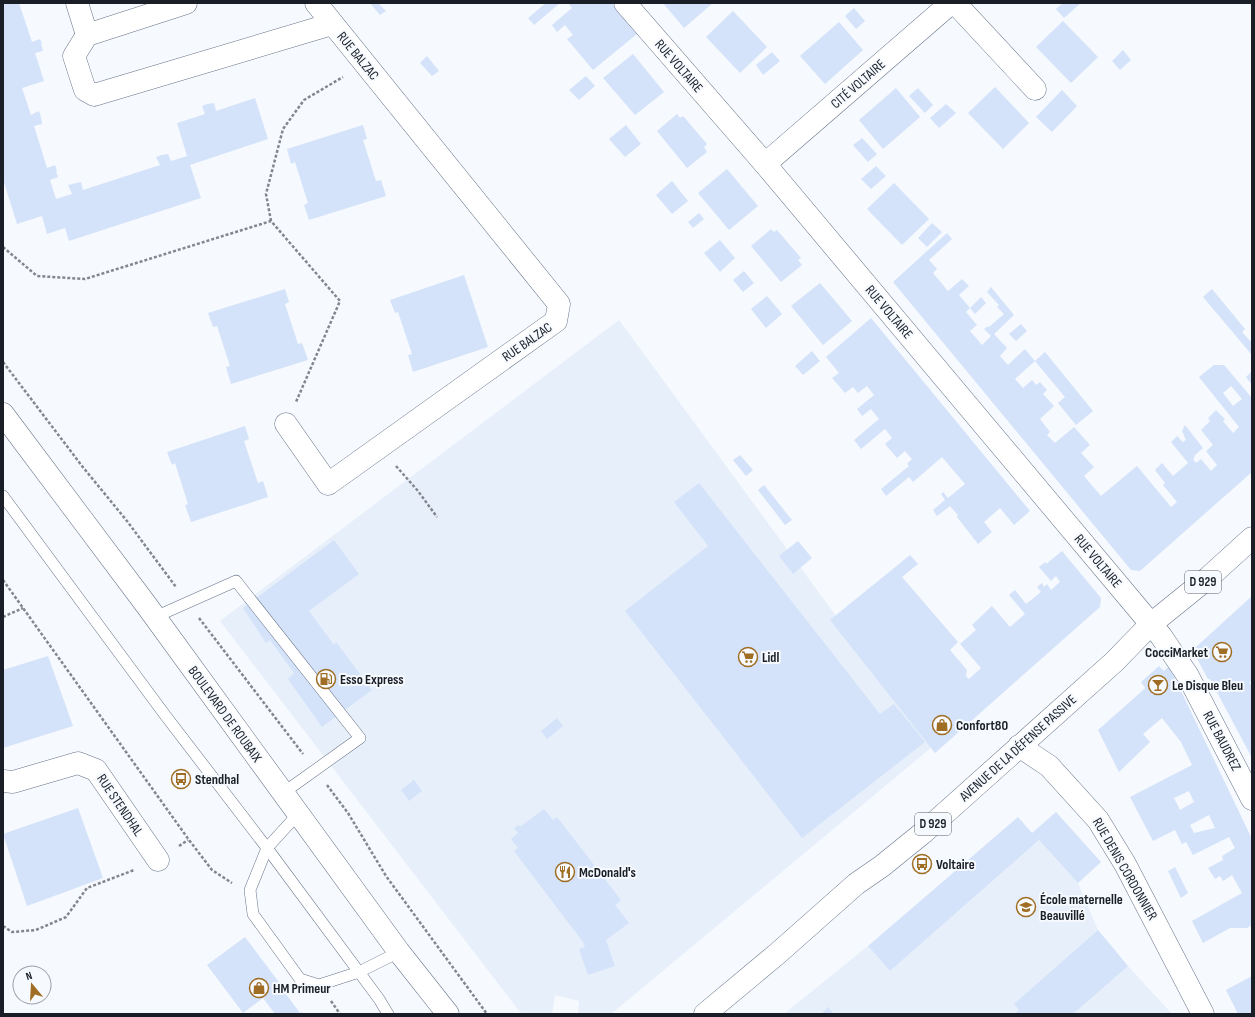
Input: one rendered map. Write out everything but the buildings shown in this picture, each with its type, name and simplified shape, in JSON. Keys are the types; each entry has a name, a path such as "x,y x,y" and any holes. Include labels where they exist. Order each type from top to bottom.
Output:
{"street":[{"path":"76,3 87,35 186,3"},
{"name":"RUE BALZAC","path":"286,424 328,484 556,321 559,304 316,3"},
{"name":"RUE VOLTAIRE","path":"625,3 765,164 1151,624"},
{"name":"CITÉ VOLTAIRE","path":"765,164 951,3"},
{"path":"955,3 1036,89"},
{"name":"RUE BALZAC","path":"87,35 74,56 85,90 94,95 332,24"},
{"name":"BOULEVARD DE ROUBAIX","path":"3,414 155,617 399,952 448,1014"},
{"name":"AVENUE DE LA DÉFENSE PASSIVE","path":"705,1014 777,954 856,884 882,866 924,832 1114,662 1151,624 1208,578 1252,538"},
{"name":"RUE BAUDREZ","path":"1151,624 1188,676 1252,799"},
{"name":"RUE DENIS CORDONNIER","path":"1019,746 1049,766 1098,820 1125,864 1203,1014"},
{"name":"RUE STENDHAL","path":"3,781 13,782 78,763 96,770 158,860"}],"lane":[{"path":"3,496 165,715 267,848 359,972 388,1014"},
{"path":"155,617 236,581 360,738 283,793"},
{"path":"298,814 267,848 250,890 253,914 300,979 319,985 359,972 399,952"}],"path":[{"path":"286,424 340,301 271,221 266,194 283,129 304,100 364,64"},
{"path":"3,247 37,276 85,279 271,221"},
{"path":"3,362 82,466 127,520 187,603 348,813 386,876 487,1014"},
{"path":"380,447 418,491 437,517"},
{"path":"3,580 188,840 212,870 238,886 250,890"},
{"path":"3,617 23,608"},
{"path":"3,926 12,932 36,930 66,917 87,888 158,860 188,840"}],"shaded area":[{"path":"619,320 932,747 611,1014 578,1014 579,1001 555,995 552,1014 524,1014 520,1012 220,621"},
{"name":"École maternelle Beauvillé","path":"1039,840 1078,883 1098,930 1128,966 1172,1014 784,1014 868,946 890,971"}],"place":[{"name":"CocciMarket","path":"1222,652"},
{"name":"Lidl","path":"748,657"},
{"name":"Esso Express","path":"326,679"},
{"name":"Le Disque Bleu","path":"1158,685"},
{"name":"Confort80","path":"942,725"},
{"name":"Stendhal","path":"181,779"},
{"name":"Voltaire","path":"922,864"},
{"name":"McDonald's","path":"565,872"},
{"name":"École maternelle Beauvillé","path":"1026,907"},
{"name":"HM Primeur","path":"259,988"}]}
